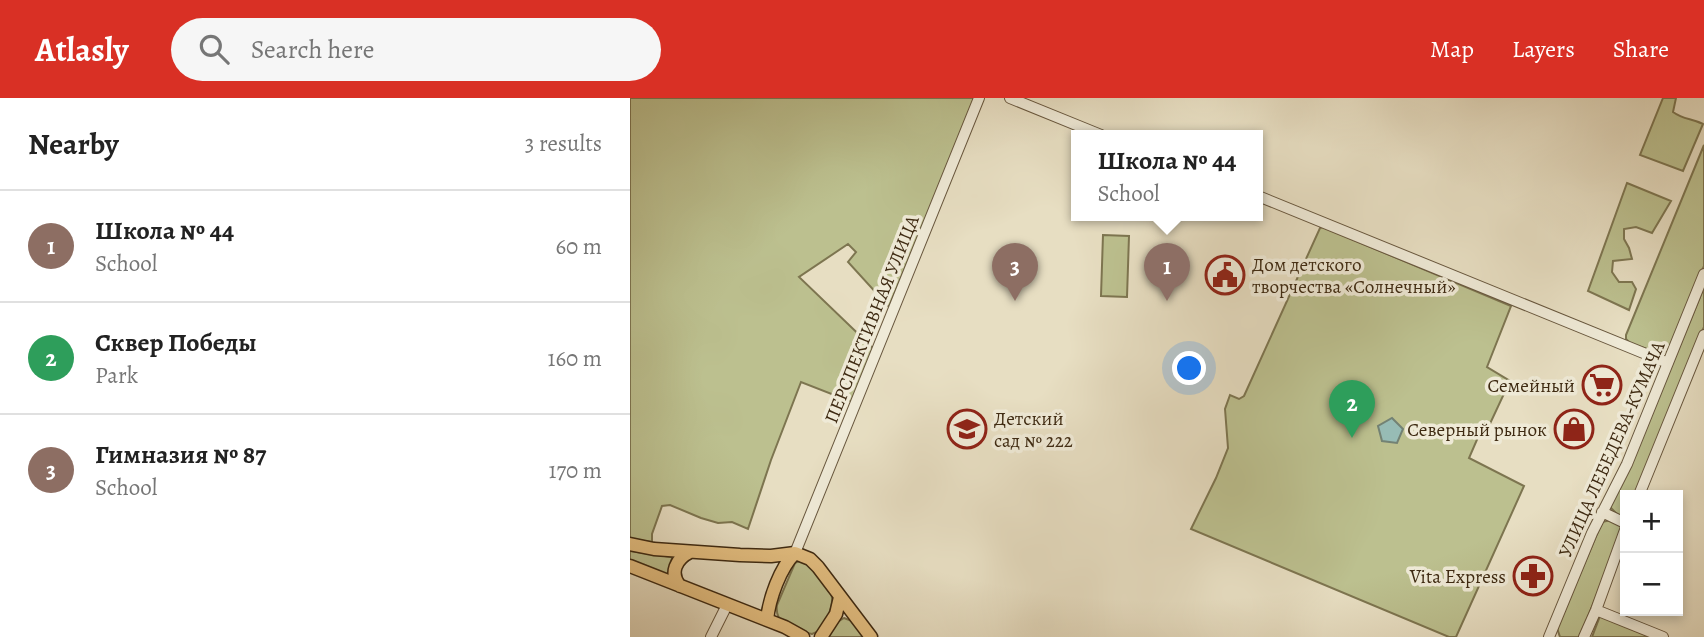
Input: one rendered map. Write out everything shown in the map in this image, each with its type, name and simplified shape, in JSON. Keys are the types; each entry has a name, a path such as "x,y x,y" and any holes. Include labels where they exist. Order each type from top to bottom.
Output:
{"main road":[{"path":"630,544 690,552 771,556 795,553 810,559 872,637"},
{"path":"680,586 675,579 675,568 679,559 690,552"},
{"path":"767,620 769,606 782,573 795,553"},
{"path":"630,566 785,627 803,637"},
{"path":"821,637 836,614 840,597"}],"street":[{"name":"ПЕРСПЕКТИВНАЯ УЛИЦА","path":"795,553 979,98"},
{"path":"1010,98 1032,102 1091,130"},
{"path":"1263,198 1668,363"},
{"name":"УЛИЦА ЛЕБЕДЕВА-КУМАЧА","path":"1549,637 1602,512 1627,464 1704,274"},
{"name":"УЛИЦА ЛЕБЕДЕВА-КУМАЧА","path":"1641,490 1704,335"},
{"path":"1602,512 1620,521"},
{"path":"1584,637 1620,544"},
{"path":"712,637 727,605"},
{"path":"1596,610 1663,637"}],"green space":[{"path":"630,98 973,98 973,104 889,307 848,262 856,252 848,244 799,277 873,348 852,402 801,382 748,529 732,522 718,523 701,518 670,505 662,506 652,534 652,542 630,539"},
{"path":"1663,98 1676,98 1673,112 1703,124 1683,171 1640,155"},
{"path":"1704,145 1704,266 1671,346 1664,353 1660,353 1631,344 1626,335"},
{"path":"1627,183 1671,201 1652,233 1636,227 1624,229 1624,239 1632,259 1613,261 1612,272 1619,282 1632,282 1636,289 1629,310 1588,291"},
{"path":"1320,228 1511,306 1487,367 1510,381 1488,428 1482,428 1469,458 1524,486 1456,637 1449,637 1191,529 1228,448 1225,409 1230,395 1239,399 1244,396"},
{"path":"1103,235 1129,236 1127,297 1101,296"},
{"path":"1704,287 1704,327 1638,490 1620,490 1618,515 1611,508 1611,504 1629,469"},
{"path":"1611,520 1620,525 1620,536 1580,637 1560,637 1557,628 1602,522"},
{"path":"630,551 671,557 673,559 668,576 630,561"},
{"path":"801,560 806,562 828,587 832,600 823,626 812,634 787,626 777,612 777,605 795,563"},
{"path":"1600,616 1651,637 1592,637"},
{"path":"844,618 852,621 865,637 828,637 836,623"}],"water":[{"path":"1392,418 1403,429 1397,443 1382,441 1378,426"}],"place":[{"name":"Дом детского творчества «Солнечный»","path":"1225,275"},
{"name":"Гимназия № 87","path":"1015,301"},
{"name":"Школа № 44","path":"1167,301"},
{"name":"Семейный","path":"1602,385"},
{"name":"Детский сад № 222","path":"967,429"},
{"name":"Северный рынок","path":"1574,429"},
{"name":"Сквер Победы","path":"1352,438"},
{"name":"Vita Express","path":"1533,576"}]}
